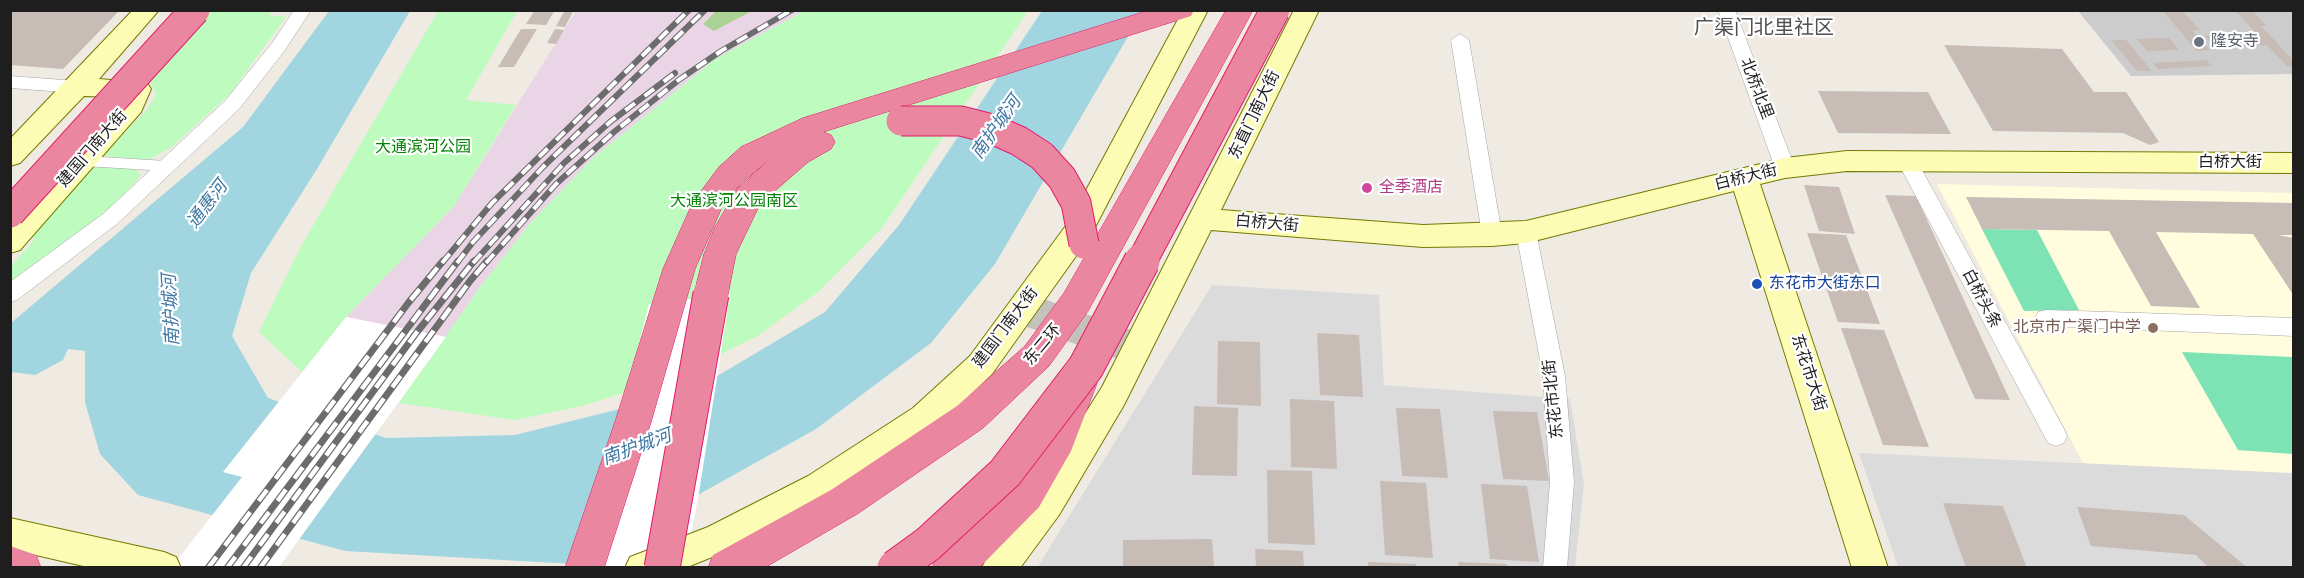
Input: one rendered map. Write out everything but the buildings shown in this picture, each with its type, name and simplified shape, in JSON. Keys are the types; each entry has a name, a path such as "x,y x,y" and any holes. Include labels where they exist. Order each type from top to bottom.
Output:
{"highway":[{"path":"10,188 177,10"},
{"path":"10,213 195,10"},
{"path":"662,567 720,254 730,227 749,196 770,175 797,154 832,137 900,110 1181,10"},
{"name":"东二环","path":"727,567 844,502 970,417 1037,356 1076,302 1240,10"},
{"path":"951,567 983,540 1026,495 1053,451 1086,367 1275,10"},
{"path":"584,567 633,422 665,311 694,231 709,202 730,175 752,156 813,125 900,110 992,129 1035,151 1062,178 1076,203 1084,244 1076,302"},
{"path":"896,567 928,544 1005,473 1086,367"},
{"path":"10,564 22,567"}],"street":[{"path":"10,156 147,10"},
{"path":"10,294 110,219 232,105 279,46 303,10"},
{"name":"建国门南大街","path":"642,567 720,538 820,486 924,418 981,365 1081,227 1196,10"},
{"name":"东直门南大街","path":"1203,219 1307,10"},
{"name":"北桥北里","path":"1726,10 1785,168"},
{"path":"1460,40 1492,235"},
{"path":"10,82 77,87"},
{"name":"建国门南大街","path":"10,242 128,112 138,89 77,87"},
{"name":"白桥大街","path":"1203,219 1423,236 1492,235 1526,232 1785,168 1847,161 2294,163"},
{"name":"白桥头条","path":"1907,161 2056,436"},
{"name":"东花市大街","path":"1744,179 1870,567"},
{"path":"999,567 1047,504 1113,396 1203,219"},
{"name":"东花市北街","path":"1526,232 1554,376 1562,482 1555,567"},
{"path":"2046,318 2294,327"},
{"path":"10,533 164,567"}],"lane":[{"path":"84,161 167,166"}],"shaded area":[{"path":"576,11 717,11 703,23 714,31 752,11 804,11 714,60 593,158 532,221 480,287 446,337 346,317 454,206"},
{"name":"隆安寺","path":"2078,11 2293,11 2293,74 2131,76"},
{"name":"北京市广渠门中学","path":"1937,184 2293,193 2293,473 2083,463"},
{"path":"1212,285 1379,295 1384,385 1570,399 1584,484 1575,567 1037,568"},
{"path":"1859,453 2293,473 2293,567 1898,567"}],"green space":[{"path":"717,10 752,11 714,31 703,24"},
{"path":"203,11 272,11 269,15 286,17 230,94 172,147 148,160 103,156 147,109 156,95 149,77"},
{"name":"大通滨河公园","path":"438,11 517,11 466,100 516,105 454,206 346,317 302,372 259,332 300,248"},
{"name":"大通滨河公园南区","path":"804,11 1028,11 882,228 818,292 756,337 671,378 582,406 515,420 399,403 480,287 532,221 593,158 714,60"},
{"path":"92,166 136,169 141,175 118,202 11,286 11,266 35,239 29,237"},
{"path":"1982,229 2037,230 2079,310 2024,311"},
{"path":"2182,352 2293,357 2293,454 2238,450"}],"water":[{"path":"329,11 410,11 317,169 251,273 232,336 268,398 386,438 515,435 692,391 825,312 899,225 1042,11 1143,11 995,264 931,343 816,429 574,564 345,551 138,495 100,454 85,402 85,351 68,349 63,360 35,375 11,372 11,323 243,127"}],"pier":[{"path":"730,294 698,499 684,567 573,568 619,423 649,304"},
{"path":"346,317 446,337 279,567 171,568 242,477 223,472"}],"tunnel":[{"path":"1021,308 1137,349"}],"railway":[{"path":"442,263 492,203 689,10"},
{"path":"457,263 473,242 543,167 705,10"},
{"path":"486,263 556,184 614,132 680,79 721,51 792,10"},
{"path":"473,263 564,163 610,122 675,73"},
{"path":"208,568 409,302 443,261"},
{"path":"227,568 458,261"},
{"path":"243,568 417,332 474,261"},
{"path":"260,568 487,261"}],"place":[{"name":"隆安寺","path":"2199,42"},
{"name":"全季酒店","path":"1367,188"},
{"name":"东花市大街东口","path":"1757,284"},
{"name":"北京市广渠门中学","path":"2153,328"}],"district":[{"name":"广渠门北里社区","path":"1764,29"}],"water label":[{"name":"南护城河","path":"997,128"},
{"name":"通惠河","path":"208,205"},
{"name":"南护城河","path":"172,310"},
{"name":"南护城河","path":"637,448"}]}
